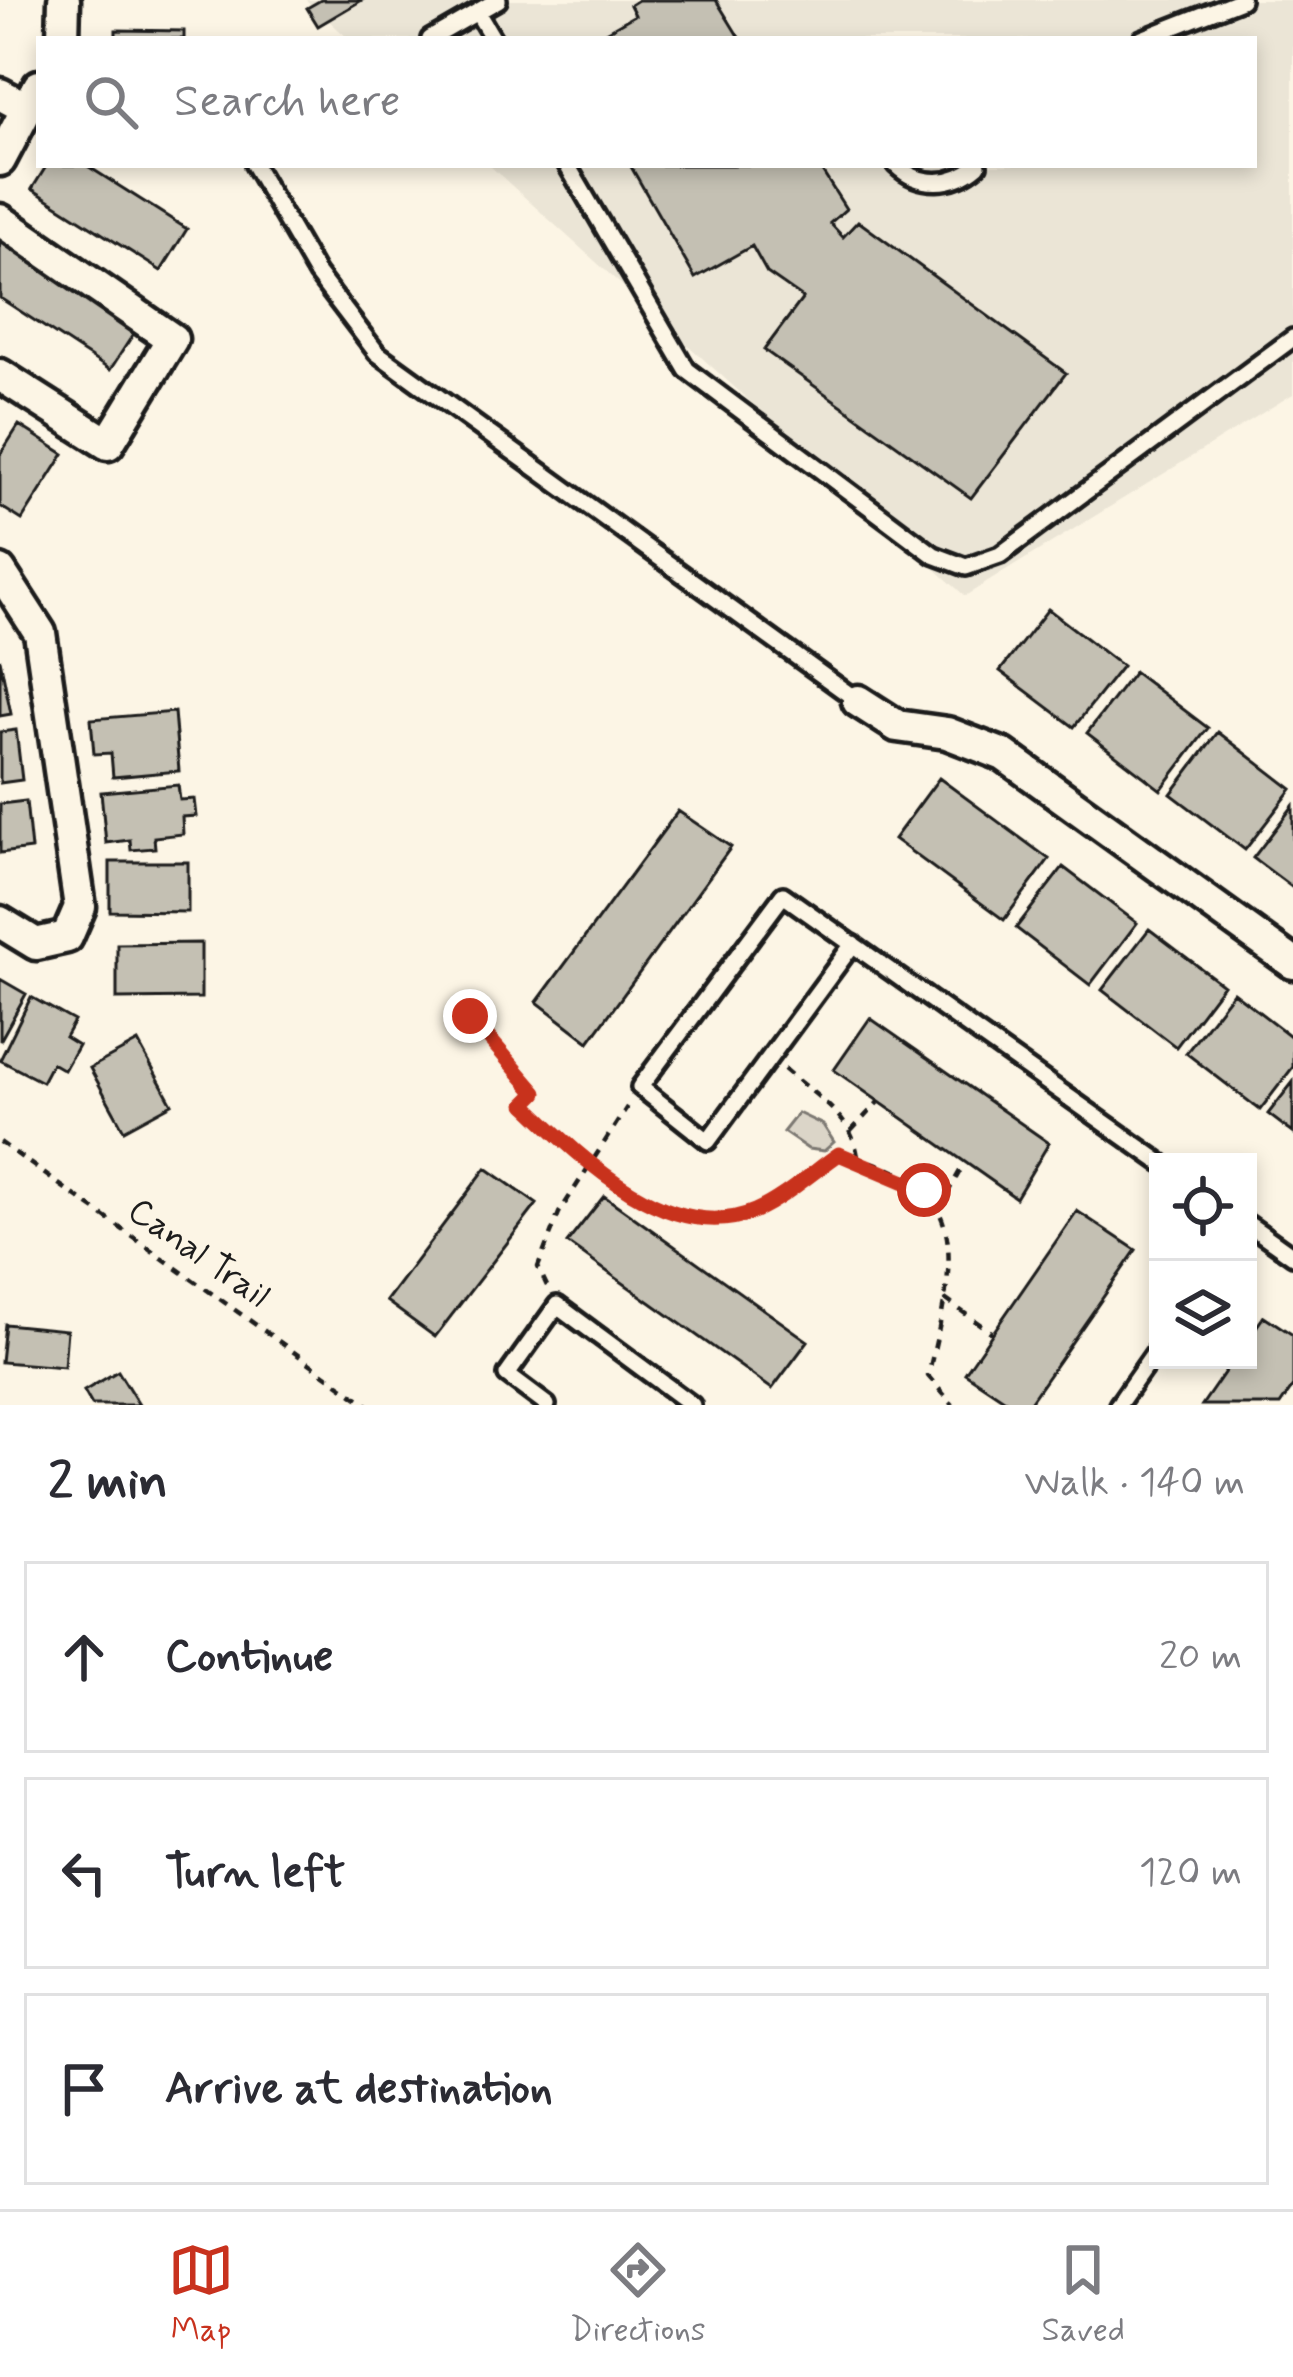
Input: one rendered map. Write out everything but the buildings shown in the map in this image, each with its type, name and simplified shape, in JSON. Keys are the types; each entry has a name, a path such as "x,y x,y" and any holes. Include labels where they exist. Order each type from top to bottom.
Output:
{"street":[{"path":"62,36 64,0"},
{"path":"0,160 22,96"},
{"path":"0,220 172,339 108,444 0,375"},
{"path":"0,571 40,633 80,907 67,937 37,944 0,922"},
{"path":"858,701 897,726 947,734 1004,755 1293,963"}],"lane":[{"path":"435,36 498,0"},
{"path":"1150,36 1241,0"},
{"path":"477,12 491,36"},
{"path":"256,168 317,274 377,353 858,701"},
{"path":"569,168 687,370 934,556 966,567 1000,556 1293,338"},
{"path":"903,168 937,182 957,179 974,168"},
{"path":"853,944 708,1141 640,1087 783,895 853,944 1149,1154"},
{"path":"1257,1230 1293,1256"},
{"path":"547,1405 507,1376 556,1305 692,1405"},
{"path":"1118,1405 1149,1361"}],"path":[{"path":"470,1016 536,1093 525,1104 589,1166 672,1211 722,1218 755,1211 839,1154 859,1158 924,1190 938,1210 953,1264 928,1376 953,1405"},
{"path":"770,1057 851,1131 859,1158"},
{"path":"556,1305 538,1267 559,1213 640,1087"},
{"path":"851,1131 879,1101"},
{"name":"Canal Trail","path":"0,1142 368,1405"},
{"path":"938,1210 965,1162"},
{"path":"945,1299 992,1333"}],"shaded area":[{"path":"306,0 1293,0 1293,394 965,596 492,168 1257,168 1257,36 346,36"},
{"path":"798,1113 823,1125 834,1142 824,1151 808,1149 783,1132"}],"route":[{"path":"470,1016 536,1093 525,1104 589,1166 672,1211 722,1218 755,1211 839,1154 859,1158 924,1190"}]}
